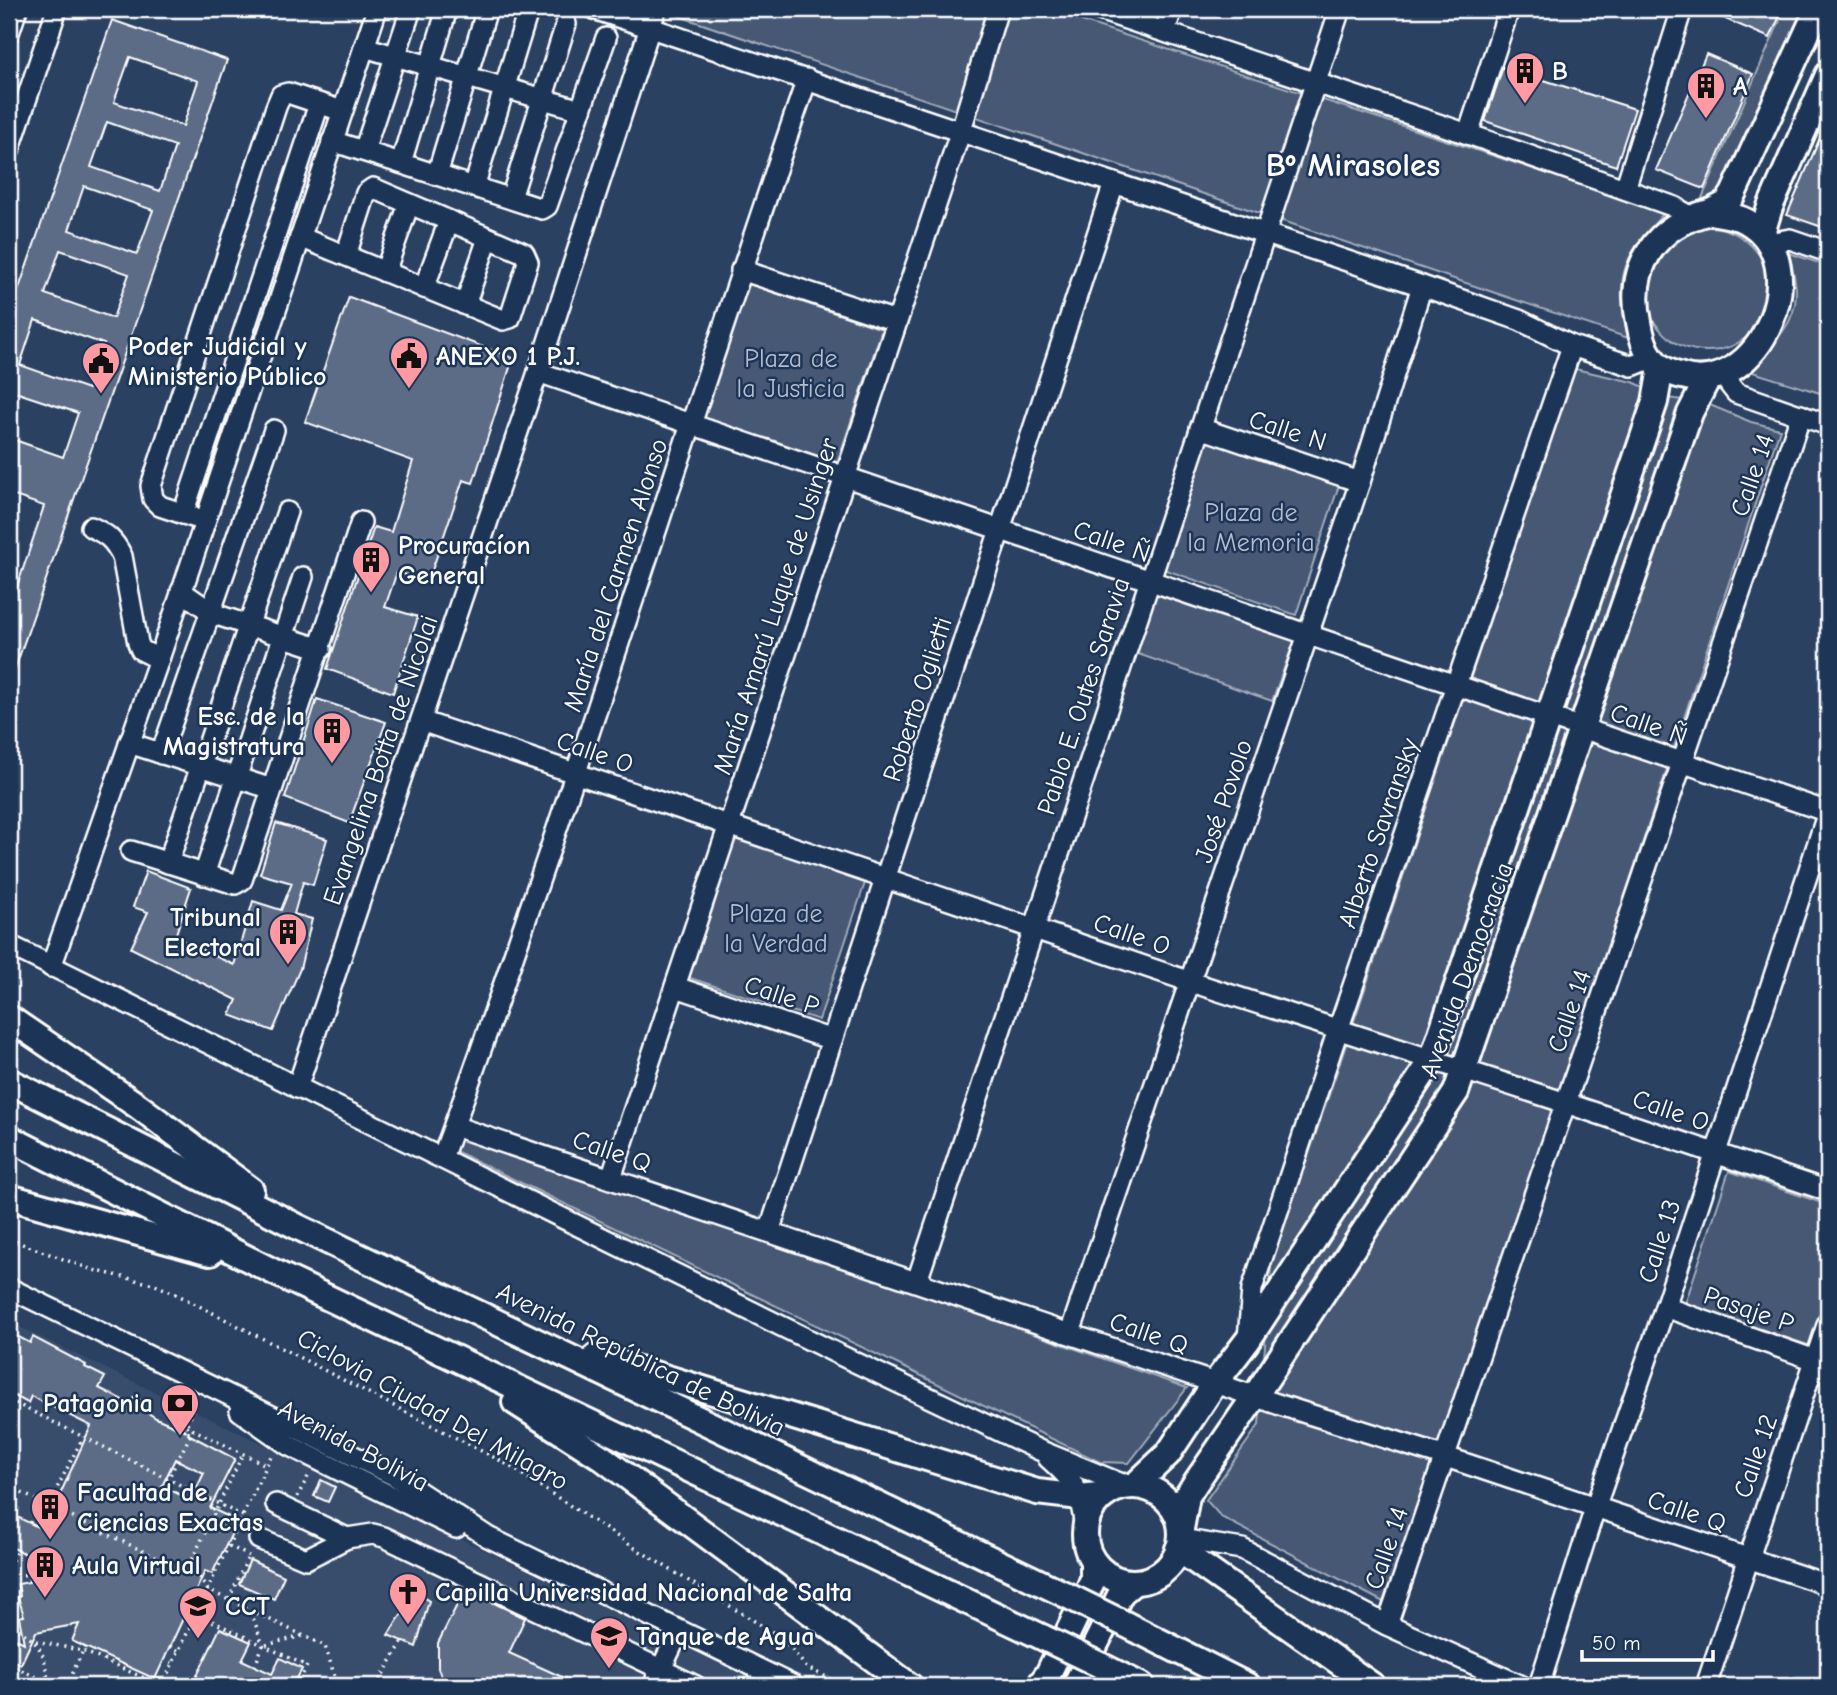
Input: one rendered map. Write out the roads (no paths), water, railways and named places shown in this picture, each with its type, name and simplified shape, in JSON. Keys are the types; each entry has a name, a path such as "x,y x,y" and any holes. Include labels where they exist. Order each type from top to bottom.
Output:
{"main road":[{"path":"1700,214 1735,216 1747,221 1766,238 1779,269 1778,300 1769,329 1750,355 1717,376 1691,379 1656,363 1643,340 1637,314 1639,272 1650,250 1664,233 1700,214 1727,203 1818,9"},
{"path":"1766,238 1770,207 1828,77"},
{"name":"Avenida Democracia","path":"1123,1489 1168,1454 1215,1383 1248,1340 1432,1060 1655,402 1656,363"},
{"name":"Avenida Democracia","path":"1180,1539 1187,1496 1455,1093 1465,1071 1690,413 1717,376"},
{"path":"9,1018 178,1135 298,1227"},
{"name":"Avenida República de Bolivia","path":"9,1081 298,1227 1064,1594 1248,1686"},
{"path":"9,1138 281,1275 1142,1686"},
{"path":"9,1197 172,1241 281,1275"},
{"path":"491,1319 610,1361 1037,1492 1080,1497 1123,1489 1148,1488 1160,1494 1170,1504 1177,1516 1180,1539 1171,1563 1161,1573 1148,1580 1133,1583 1110,1577 1093,1562 1087,1551 1085,1527 1089,1514 1096,1503 1123,1489"},
{"path":"414,1339 601,1457 910,1686"},
{"path":"1180,1539 1373,1686"},
{"path":"1039,1686 1048,1674 1088,1591 1093,1579 1093,1562"},
{"path":"1074,1686 1121,1593 1133,1583"}],"street":[{"path":"9,33 17,9"},
{"path":"9,152 57,9"},
{"path":"51,967 159,659 377,9"},
{"path":"364,151 411,9"},
{"path":"401,163 447,9"},
{"path":"438,175 486,9"},
{"path":"593,9 653,18 807,79 1422,286 1518,320 1572,346 1632,366 1656,363"},
{"name":"María Amarú Luque de Usinger","path":"611,1178 846,477 998,9"},
{"path":"1096,9 1700,214"},
{"path":"1165,31 1172,9"},
{"name":"Pablo E. Outes Saravia","path":"917,1282 1340,9"},
{"path":"1468,134 1509,9"},
{"path":"1625,189 1682,9"},
{"path":"474,187 528,11"},
{"name":"Evangelina Botta de Nicolai","path":"297,1088 538,372 653,18"},
{"path":"511,198 566,24"},
{"path":"332,141 542,208 547,206 606,38"},
{"path":"364,47 581,110"},
{"name":"María del Carmen Alonso","path":"442,1158 577,773 741,270 807,79"},
{"path":"205,521 160,506 153,499 151,486 267,133 281,95 288,93 342,111"},
{"path":"183,514 319,104"},
{"name":"Roberto Oglietti","path":"769,1232 1114,183"},
{"path":"300,237 346,256 424,288 465,305 503,320 510,318 527,262 524,253 373,188 366,192 346,256"},
{"path":"385,272 409,204"},
{"path":"424,288 449,220"},
{"path":"465,305 488,238"},
{"path":"1766,238 1790,239 1828,252"},
{"path":"741,270 896,321"},
{"name":"José Povolo","path":"1070,1333 1360,482 1422,286"},
{"name":"Alberto Savransky","path":"1248,1340 1252,1289 1572,346"},
{"name":"Calle Ñ","path":"538,372 1828,812"},
{"path":"1717,376 1736,393 1828,425"},
{"name":"Calle 14","path":"1387,1625 1801,415"},
{"name":"Calle N","path":"1199,428 1360,482"},
{"path":"161,754 274,430"},
{"path":"168,863 287,512"},
{"path":"131,851 234,884 242,880 361,522"},
{"path":"91,527 104,532 116,544 122,556 138,643 141,650 159,659"},
{"path":"204,875 303,577"},
{"path":"181,591 209,611 320,649"},
{"name":"Calle O","path":"421,721 1188,981 1828,1191"},
{"path":"129,743 272,789"},
{"name":"Calle 13","path":"1539,1686 1595,1508 1665,1307 1828,812"},
{"path":"9,945 840,1355 1123,1489"},
{"name":"Calle P","path":"676,988 832,1040"},
{"name":"Calle Q","path":"454,1126 1215,1383 1828,1585"},
{"name":"Avenida Bolivia","path":"9,1288 171,1367 288,1445 412,1508 521,1553 794,1686"},
{"name":"Pasaje P","path":"1665,1307 1815,1360"},
{"name":"Calle 12","path":"1706,1686 1828,1322"},
{"path":"1039,1450 1070,1477 1080,1497 1085,1527"},
{"path":"276,1504 347,1538"},
{"path":"254,1547 306,1559 347,1538 373,1534 384,1537 657,1678 696,1686"},
{"path":"1180,1539 1242,1549 1387,1625 1522,1686"},
{"path":"657,1678 679,1631"}],"place":[{"name":"B","path":"1525,105"},
{"name":"A","path":"1706,120"},
{"name":"ANEXO 1 P.J.","path":"409,390"},
{"name":"Poder Judicial y Ministerio Público","path":"101,395"},
{"name":"Procuracíon General","path":"371,594"},
{"name":"Esc. de la Magistratura","path":"332,765"},
{"name":"Tribunal Electoral","path":"288,966"},
{"name":"Patagonia","path":"180,1437"},
{"name":"Facultad de Ciencias Exactas","path":"50,1541"},
{"name":"Aula Virtual","path":"45,1599"},
{"name":"Capilla Universidad Nacional de Salta","path":"408,1626"},
{"name":"CCT","path":"198,1640"},
{"name":"Tanque de Agua","path":"609,1670"}],"district":[{"name":"Bº Mirasoles","path":"1353,164"}],"park label":[{"name":"Plaza de la Justicia","path":"791,373"},
{"name":"Plaza de la Memoria","path":"1251,527"},
{"name":"Plaza de la Verdad","path":"776,928"}]}
